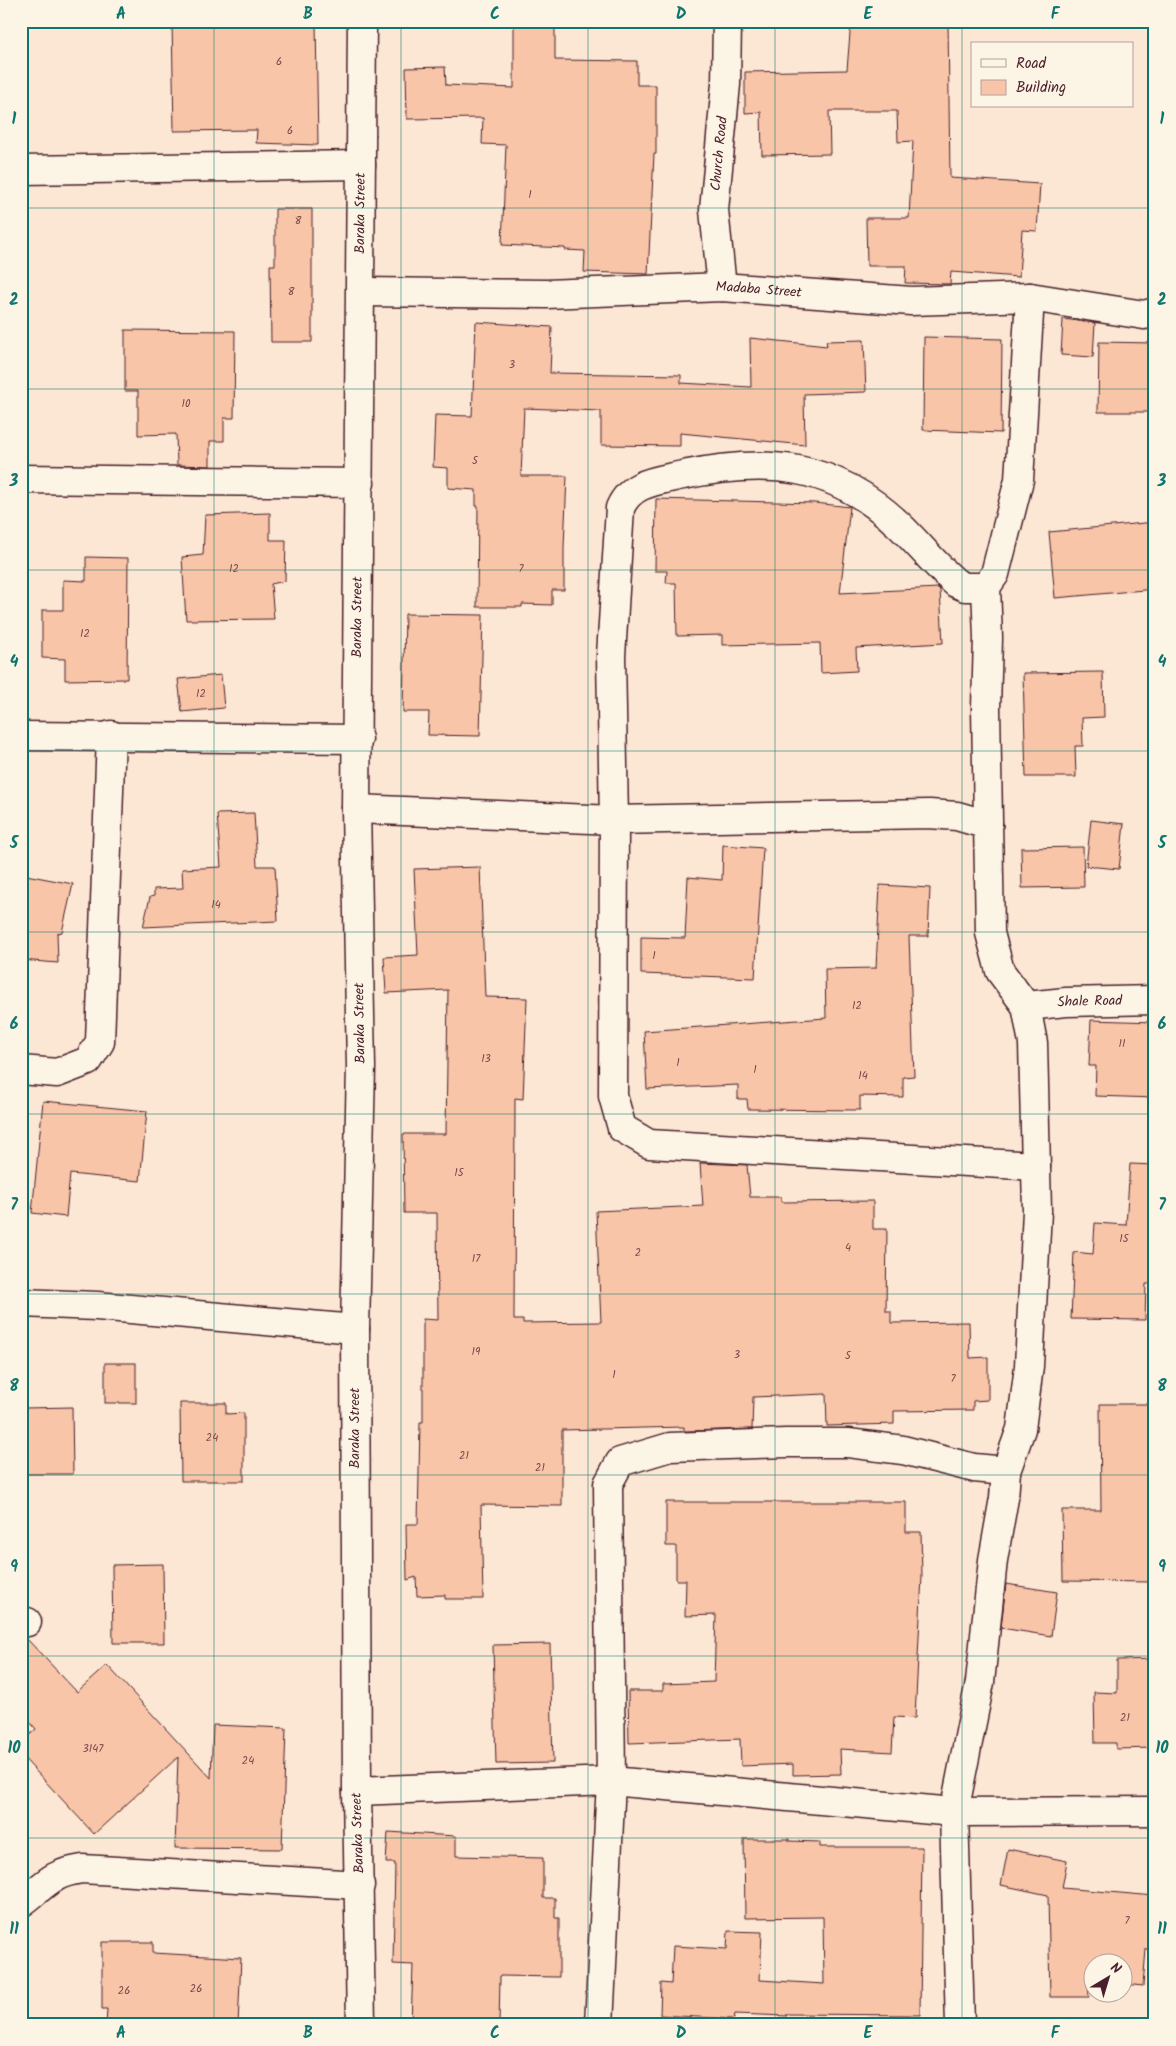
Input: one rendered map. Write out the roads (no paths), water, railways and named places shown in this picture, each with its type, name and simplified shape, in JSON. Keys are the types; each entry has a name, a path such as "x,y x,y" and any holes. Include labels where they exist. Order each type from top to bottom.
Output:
{"street":[{"name":"Baraka Street","path":"361,2025 357,1791 355,1329 361,1067 356,809 360,483 362,21"},
{"name":"Church Road","path":"722,287 714,210 726,84 727,21"},
{"path":"21,170 361,165"},
{"name":"Madaba Street","path":"360,292 546,294 722,287 911,301 1030,297 1144,315 1155,312"},
{"path":"960,2025 954,1812 980,1682 993,1560 1004,1498 1006,1471 1021,1429 1029,1366 1037,1211 1032,1043 1026,1006 1000,971 990,933 986,708 988,638 986,587 995,574 1019,480 1030,297"},
{"path":"986,587 965,587 956,583 897,523 867,498 839,481 801,470 745,465 639,486 624,499 620,508 611,656 614,820 613,1096 622,1128 649,1144 1036,1166"},
{"path":"21,479 360,483"},
{"path":"21,1070 58,1073 88,1061 100,1042 111,735"},
{"path":"21,736 111,735 358,739"},
{"path":"356,809 614,820 929,814 957,816 988,825"},
{"name":"Shale Road","path":"1026,1006 1066,1002 1155,1000"},
{"path":"21,1303 98,1306 355,1329"},
{"path":"599,2025 611,1781 608,1484 620,1462 670,1447 786,1442 848,1444 903,1450 974,1468 1006,1471"},
{"path":"357,1791 611,1781 954,1812 1155,1811"},
{"path":"21,1902 49,1879 63,1872 82,1869 360,1885"}]}
